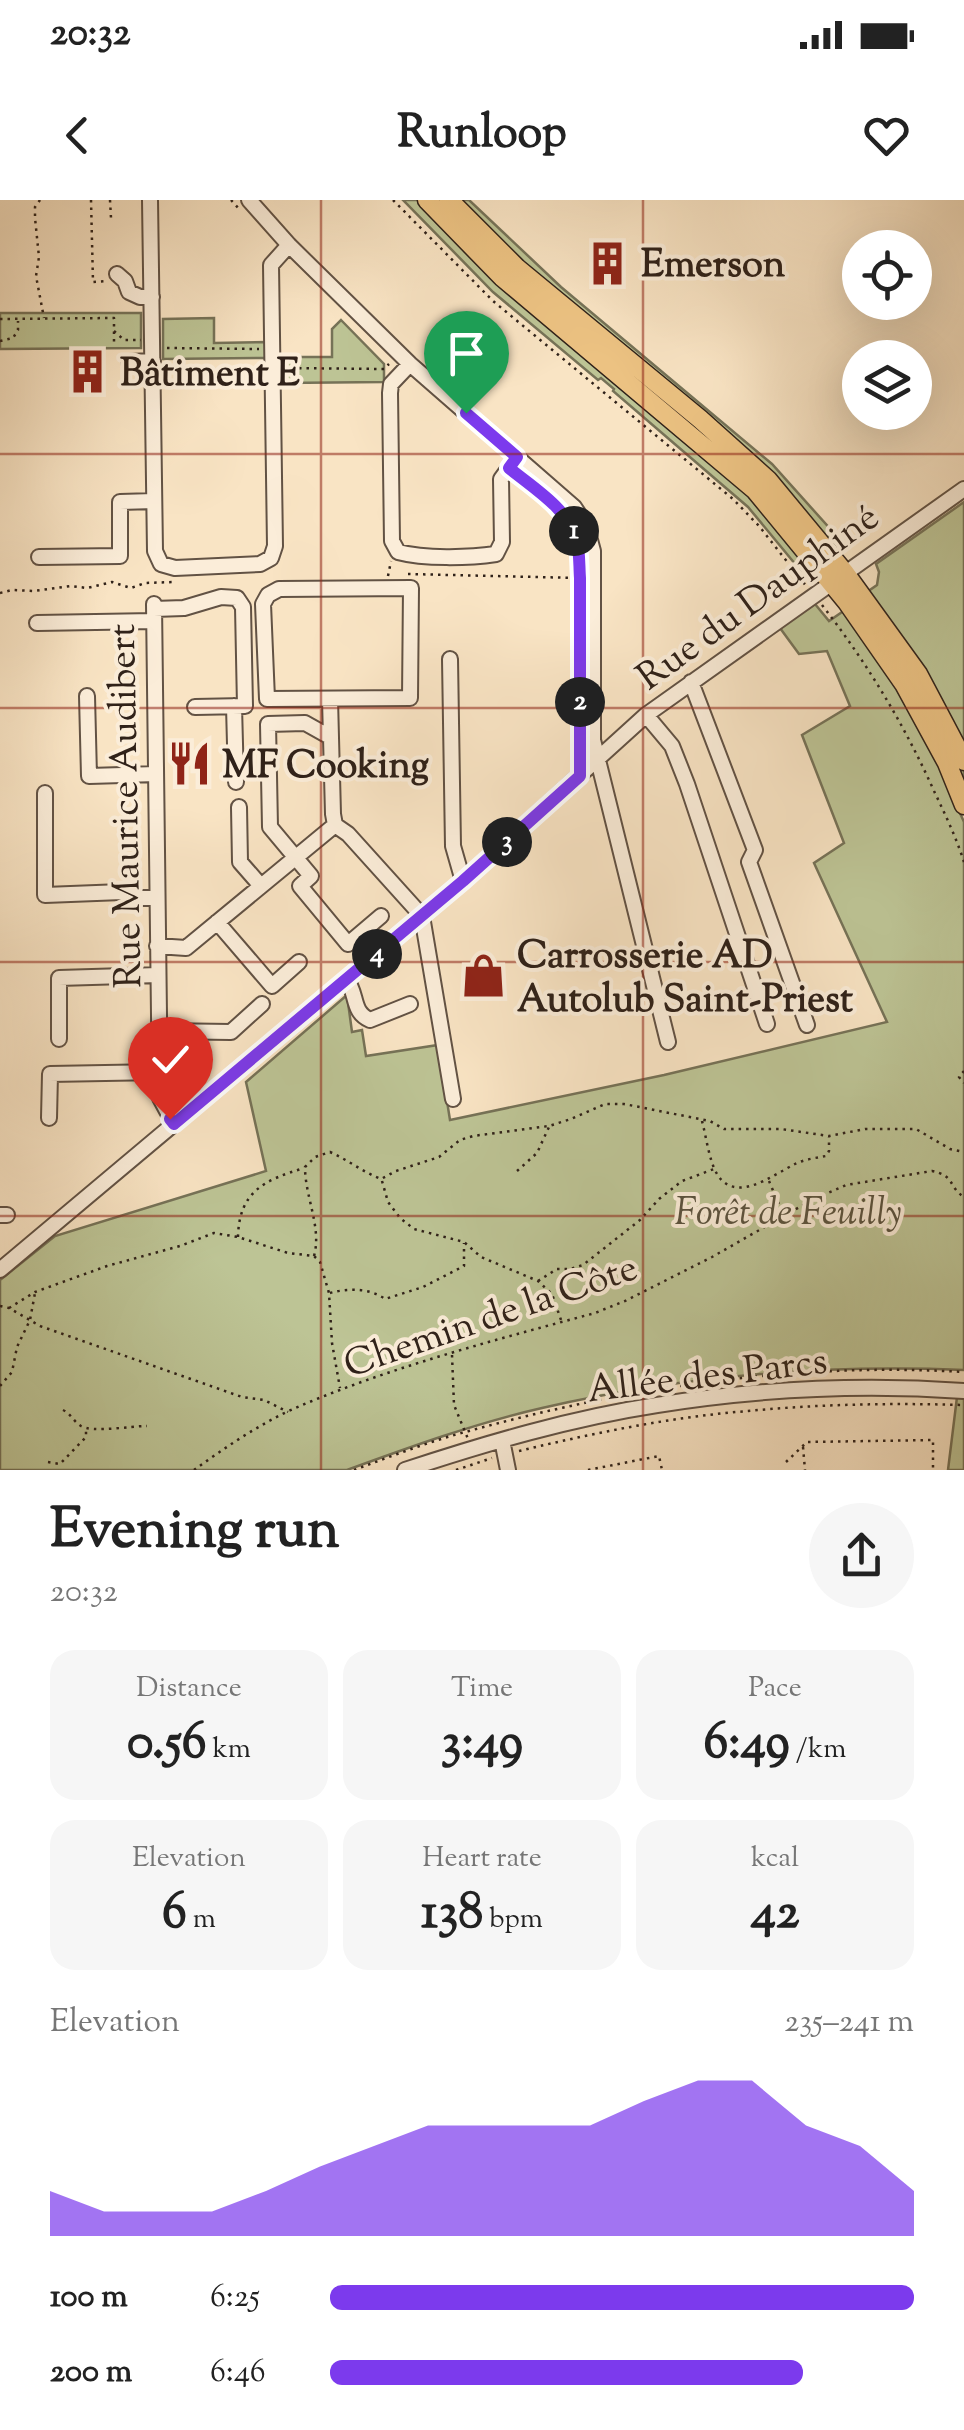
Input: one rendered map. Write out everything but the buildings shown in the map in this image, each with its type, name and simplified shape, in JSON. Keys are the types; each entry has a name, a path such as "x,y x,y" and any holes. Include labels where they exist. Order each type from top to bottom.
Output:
{"main road":[{"path":"427,200 502,277 755,490 838,577 904,684 964,805"},
{"path":"450,200 517,268 768,480 838,577 918,674 964,761"}],"street":[{"path":"150,200 155,551 161,564 175,568 260,564 271,558 275,546 270,265 289,245"},
{"path":"246,207 289,245 400,367 517,457 574,507 586,525 593,578 596,760 668,1042"},
{"path":"121,277 129,292 140,298 152,297"},
{"path":"130,362 153,361"},
{"path":"400,367 390,393 392,541 398,552 411,556 496,554 502,542 501,479 517,457"},
{"name":"Rue du Dauphiné","path":"0,1270 463,881 646,715 964,489"},
{"path":"40,557 120,556 120,502 154,501"},
{"path":"410,588 410,698 330,699 267,700 263,604 268,595 279,590 410,588"},
{"path":"37,623 184,608 221,597 237,598 243,606 244,706 194,707"},
{"name":"Rue Maurice Audibert","path":"154,611 160,1098 174,1124"},
{"path":"450,658 453,846 463,881"},
{"path":"690,682 755,850 749,862 807,1025"},
{"path":"87,696 89,776 156,774"},
{"path":"330,699 335,826"},
{"path":"234,706 236,782"},
{"path":"646,715 672,746 688,784 767,1024"},
{"path":"330,736 305,722 268,724 270,828 311,876 300,886 348,944 381,916"},
{"path":"44,793 46,895 122,892 136,898 157,898"},
{"path":"240,807 240,862 261,886"},
{"path":"158,946 186,948 335,826"},
{"path":"335,826 348,834 422,916 453,1099"},
{"path":"218,922 272,986 299,962"},
{"path":"59,1040 59,978 158,975"},
{"path":"346,979 354,988 356,1010 370,1020 410,1004"},
{"path":"159,1031 232,1032 262,1004"},
{"path":"49,1118 50,1074 160,1072"},
{"name":"Allée des Parcs","path":"405,1470 657,1404 741,1395 888,1388 964,1390"},
{"path":"504,1447 508,1470"}],"path":[{"path":"40,200 34,218 39,257 36,276 44,319"},
{"path":"91,200 93,282 121,277"},
{"path":"110,200 111,218 115,220"},
{"path":"231,200 246,207"},
{"path":"393,200 493,300 733,499 800,578"},
{"path":"0,320 114,318 114,342"},
{"path":"0,341 16,335 18,319"},
{"path":"114,332 124,340 152,341 163,348 266,349"},
{"path":"281,368 400,367"},
{"path":"578,547 580,578"},
{"path":"829,614 870,670 914,747 964,862"},
{"path":"964,1071 959,1076 964,1083"},
{"path":"381,1180 439,1157 460,1140 549,1126 605,1104 624,1104 710,1121 724,1130 781,1129 830,1136 866,1129 916,1129 964,1152"},
{"path":"702,1121 714,1169 730,1186 745,1188 800,1161 826,1156 830,1136"},
{"path":"517,1171 537,1152 549,1126"},
{"path":"238,1237 241,1211 252,1193 272,1177 306,1167 330,1152 381,1180 388,1202 414,1228 464,1242 481,1256 538,1281 552,1294 561,1322"},
{"path":"306,1167 305,1186 318,1242 314,1256"},
{"path":"538,1281 557,1269 583,1265 682,1181 714,1169"},
{"name":"Chemin de la Côte","path":"196,1469 288,1412 381,1373 625,1301 846,1184 932,1171 944,1173 964,1196"},
{"path":"768,1179 784,1216"},
{"path":"9,1308 35,1292 214,1233 314,1256 320,1262 329,1293 340,1392"},
{"path":"329,1293 345,1288 385,1298 422,1286 464,1266 464,1242"},
{"path":"0,1386 12,1372 35,1292"},
{"path":"0,1306 40,1326 242,1397 264,1400 288,1412"},
{"path":"452,1354 454,1405 466,1431"},
{"path":"456,1470 504,1447 744,1411 830,1405 964,1406"},
{"path":"63,1410 86,1429 147,1426"},
{"path":"60,1464 86,1437 86,1429"},
{"path":"786,1462 806,1442 934,1440 933,1470"},
{"path":"804,1446 805,1470"},
{"path":"588,1470 659,1456 662,1470"},
{"path":"48,1462 60,1464 64,1470"}],"green space":[{"path":"403,200 469,200 561,287 772,464 842,542 801,571 748,507 601,378 598,380 493,292"},
{"path":"0,313 141,313 141,348 0,349"},
{"path":"214,318 214,343 266,342 266,358 163,359 163,319"},
{"path":"341,320 384,364 384,382 282,383 281,357 332,357 332,329"},
{"path":"964,502 964,790 867,592 877,585 876,564"},
{"name":"Forêt de Feuilly","path":"815,604 829,621 845,610 888,673 937,762 964,822 964,1370 804,1371 647,1388 493,1421 347,1470 0,1470 0,1280 55,1236 266,1171 246,1082 347,995 352,1032 362,1030 366,1056 438,1045 450,1120 887,1022 814,863 844,843 802,735 850,706 827,651 799,654 780,628"},
{"path":"957,1397 964,1397 964,1470 948,1470"}],"place":[{"name":"Emerson","path":"608,263"},
{"name":"Bâtiment E","path":"87,372"},
{"name":"MF Cooking","path":"189,764"},
{"name":"Carrosserie AD Autolub Saint-Priest","path":"484,976"}],"route":[{"path":"170,1119 174,1124 463,881 580,776 580,578 576,534 561,512 509,468 517,457 466,413"}]}
